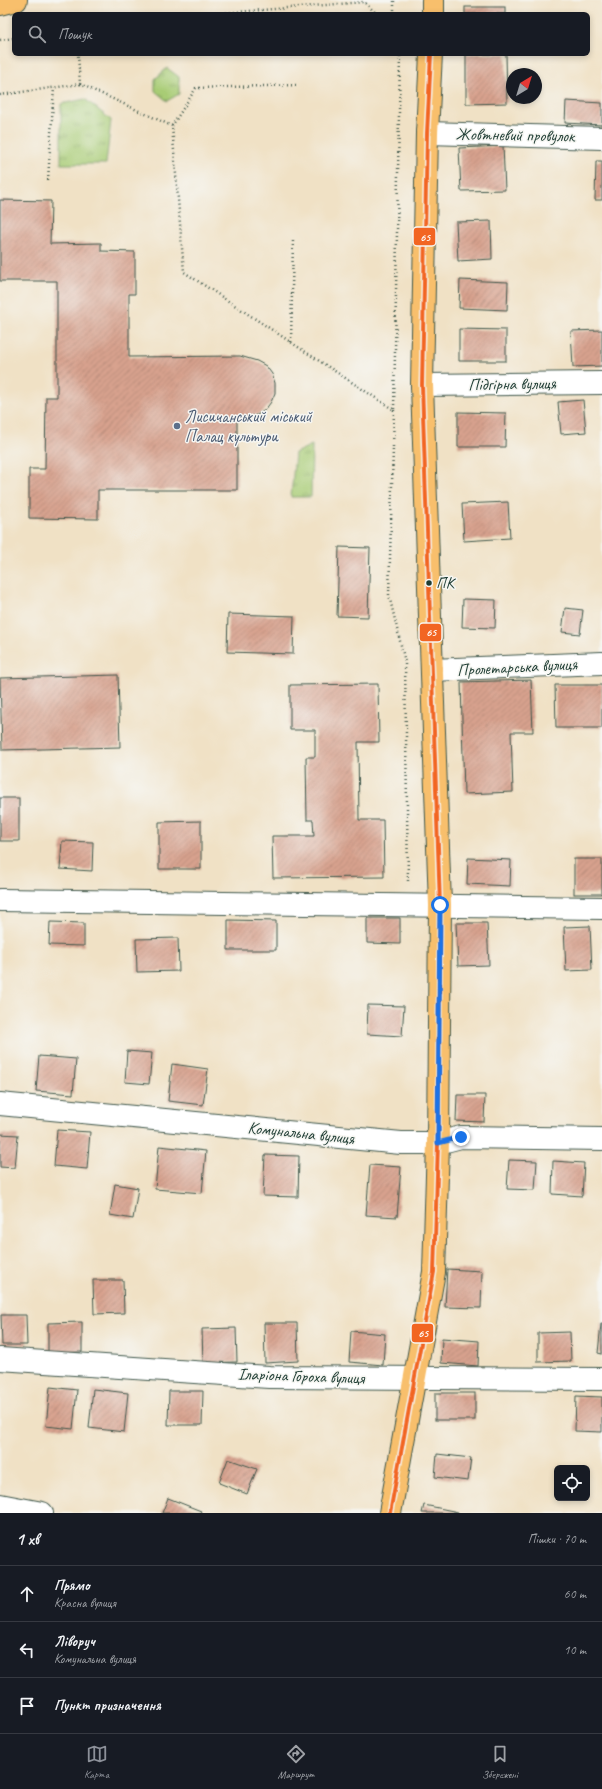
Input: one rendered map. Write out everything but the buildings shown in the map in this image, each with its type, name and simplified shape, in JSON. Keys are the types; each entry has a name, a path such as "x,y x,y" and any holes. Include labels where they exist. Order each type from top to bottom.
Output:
{"main road":[{"path":"0,4 16,0"},
{"path":"432,12 433,0"},
{"path":"390,1513 434,1272 438,1143 440,905 422,386 427,133 431,56"}],"street":[{"name":"Жовтневий провулок","path":"427,133 602,138"},
{"name":"Підгірна вулиця","path":"422,386 602,384"},
{"name":"Пролетарська вулиця","path":"432,670 602,663"},
{"path":"0,900 409,904 602,908"},
{"name":"Комунальна вулиця","path":"0,1104 393,1142 438,1143 461,1137 602,1140"},
{"name":"Іларіона Гороха вулиця","path":"0,1359 269,1377 415,1379 602,1378"},
{"path":"0,1505 42,1513"}],"path":[{"path":"394,0 394,12"},
{"path":"236,12 364,2 375,12"},
{"path":"0,40 12,38"},
{"path":"78,56 80,84"},
{"path":"400,56 394,410 389,595 405,662 409,904"},
{"path":"0,95 80,84 172,126"},
{"path":"299,85 196,88 172,126 184,272 394,410"},
{"path":"48,180 54,88"},
{"path":"291,342 293,240"}],"green space":[{"path":"167,68 179,77 179,94 167,101 155,91 155,79"},
{"path":"85,99 111,120 106,164 61,164 61,104"},
{"path":"312,445 311,497 291,497 295,453"}],"transit line":[{"name":"65","path":"390,1513 434,1272 438,1143 440,905 422,385 427,133 431,56"}],"place":[{"name":"Лисичанський міський Палац культури","path":"177,426"},
{"name":"ПК","path":"429,583"}],"route":[{"path":"440,905 438,1143 461,1137"}]}
